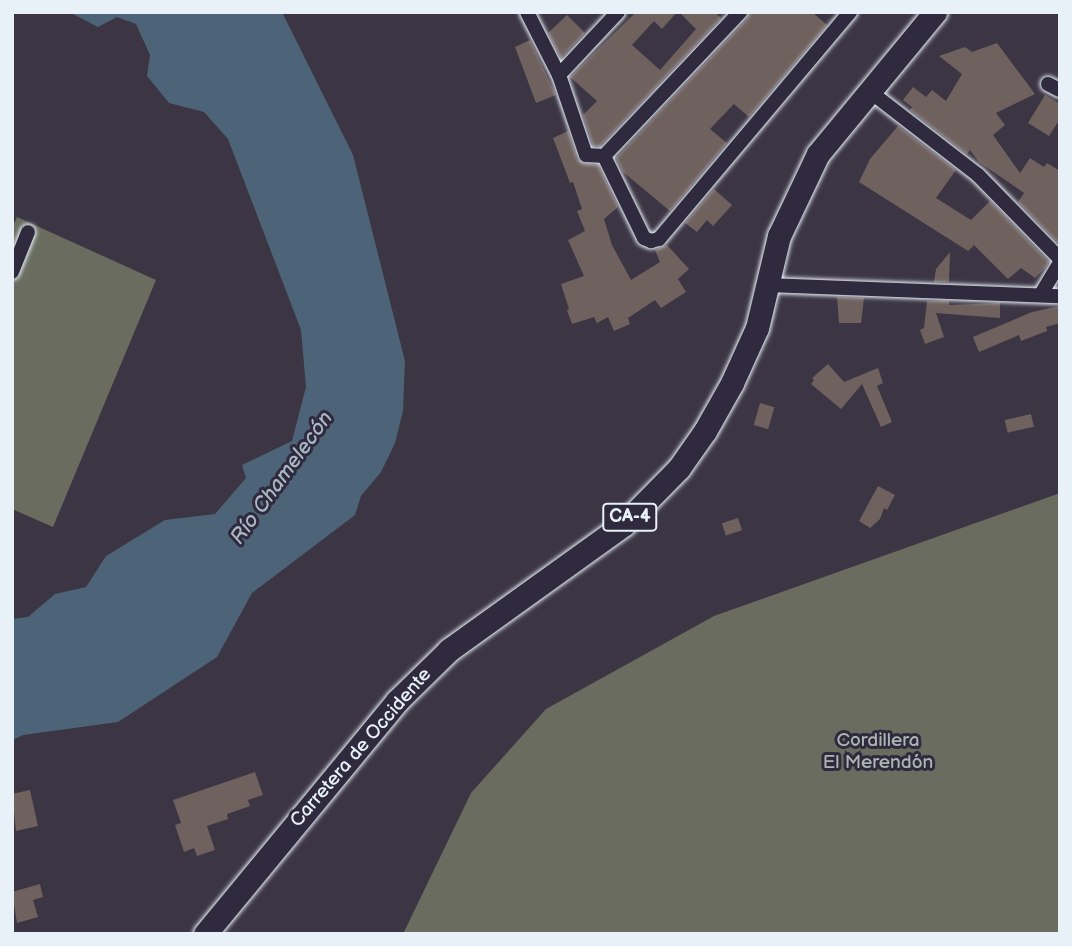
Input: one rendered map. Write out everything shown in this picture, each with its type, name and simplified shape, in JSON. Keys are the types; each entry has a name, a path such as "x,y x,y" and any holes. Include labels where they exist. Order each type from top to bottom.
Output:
{"main road":[{"name":"Carretera de Occidente","path":"205,934 397,701 449,650 623,525 679,468 705,431 732,383 757,328 779,236 818,154 868,90 935,12"}],"street":[{"path":"527,12 559,75 586,155 604,156 740,12"},
{"path":"559,75 618,12"},
{"path":"604,156 644,238 651,241 659,239 850,12"},
{"path":"868,90 978,175 1060,261 1041,294"},
{"path":"12,272 28,232"},
{"path":"767,285 1060,296"}],"green space":[{"path":"17,217 156,280 53,527 12,509 12,228"},
{"name":"Cordillera El Merendón","path":"1060,493 1060,934 403,934 471,793 546,709 714,616"}],"water":[{"name":"Río Chamelecón","path":"69,12 282,12 353,155 405,361 403,411 395,443 381,472 361,496 355,515 252,593 217,657 118,722 23,735 12,740 12,619 28,617 55,594 86,587 106,556 165,520 215,514 246,478 242,465 292,441 306,387 301,330 228,139 204,112 169,103 147,76 150,55 136,24 117,17 98,27"}],"building":[{"path":"636,12 677,12 662,29 654,21 632,45 660,70 696,29 679,12 715,12 721,18 600,146 593,146 583,115 597,101 570,77"},
{"path":"749,12 812,12 827,25 749,117 734,104 710,129 727,143 670,211 623,172 616,158 747,19"},
{"path":"567,15 585,33 561,58 548,33"},
{"path":"530,40 556,95 536,103 515,47"},
{"path":"997,43 1035,94 996,113 1005,125 993,135 1020,173 1030,158 1044,167 1047,163 1060,171 1060,245 1018,202 1024,193 979,162 970,150 967,154 964,152 910,110 912,107 903,100 913,87 926,97 932,90 946,101 962,74 939,56 965,47 972,52"},
{"path":"1045,95 1060,104 1060,119 1049,136 1028,123"},
{"path":"898,126 956,170 936,198 971,220 990,201 1049,262 1035,278 1021,268 1008,279 974,245 968,251 859,182 870,159"},
{"path":"568,131 577,159 585,164 598,165 618,207 604,219 612,245 631,280 660,262 655,250 667,245 689,269 678,279 686,292 661,308 655,300 628,318 630,324 614,331 608,317 597,323 594,317 572,324 561,284 584,276 568,240 585,231 577,211 582,209 553,138"},
{"path":"714,189 732,205 713,226 707,220 697,232 685,223"},
{"path":"950,252 949,282 934,282 936,269"},
{"path":"837,297 864,298 861,323 839,323"},
{"path":"927,301 949,301 949,305 1000,303 1000,318 936,313 944,337 925,344 920,330 924,328"},
{"path":"1060,306 1060,323 1046,327 1047,331 1021,341 1019,335 979,352 973,337 1032,312"},
{"path":"828,364 844,382 878,368 883,383 877,386 892,422 881,427 862,384 841,409 811,384 814,380 812,378"},
{"path":"760,403 774,407 768,429 754,425"},
{"path":"1031,414 1034,427 1008,433 1005,420"},
{"path":"878,486 895,495 887,510 884,508 880,519 870,528 859,521"},
{"path":"738,518 742,530 726,536 722,523"},
{"path":"255,772 263,795 248,800 250,806 227,814 228,819 207,826 215,850 197,856 194,848 184,852 175,825 181,823 173,800"},
{"path":"30,790 38,826 16,831 12,794"},
{"path":"40,884 43,897 33,900 38,917 17,923 12,892"}]}
